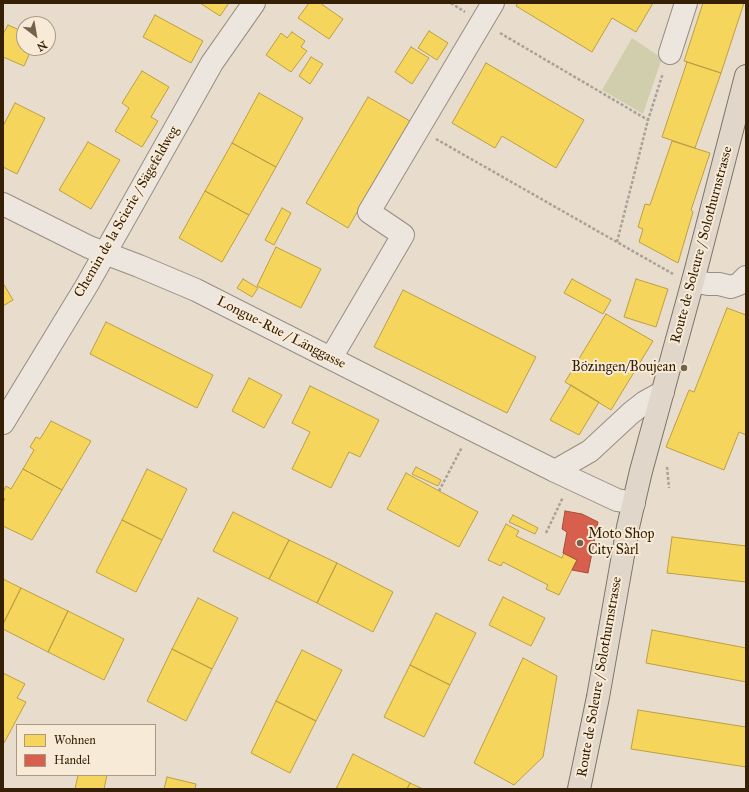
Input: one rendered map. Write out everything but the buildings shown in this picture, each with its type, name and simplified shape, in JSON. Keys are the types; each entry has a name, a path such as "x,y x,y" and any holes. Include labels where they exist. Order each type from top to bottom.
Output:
{"main road":[{"name":"Route de Soleure / Solothurnstrasse","path":"580,789 628,527 641,472 663,392 686,279 746,76"}],"street":[{"name":"Chemin de la Scierie / Sägefeldweg","path":"3,423 87,285 212,63 254,3"},
{"path":"331,358 403,235 368,212 493,3"},
{"path":"670,53 686,3"},
{"name":"Longue-Rue / Länggasse","path":"3,204 74,240 196,290 555,471 617,500 634,503"},
{"path":"686,279 731,287 739,284 746,277"},
{"path":"555,471 590,451 645,402 663,392"}],"path":[{"path":"451,3 648,120"},
{"path":"617,242 648,120 670,53"},
{"path":"418,129 617,242 686,279"},
{"path":"439,491 470,429"},
{"path":"667,467 668,488"},
{"path":"546,533 565,494"}],"shaded area":[{"path":"632,38 662,58 643,114 602,90"}],"place":[{"name":"Bözingen/Boujean","path":"684,368"},
{"name":"Moto Shop City Sàrl","path":"580,543"}]}
